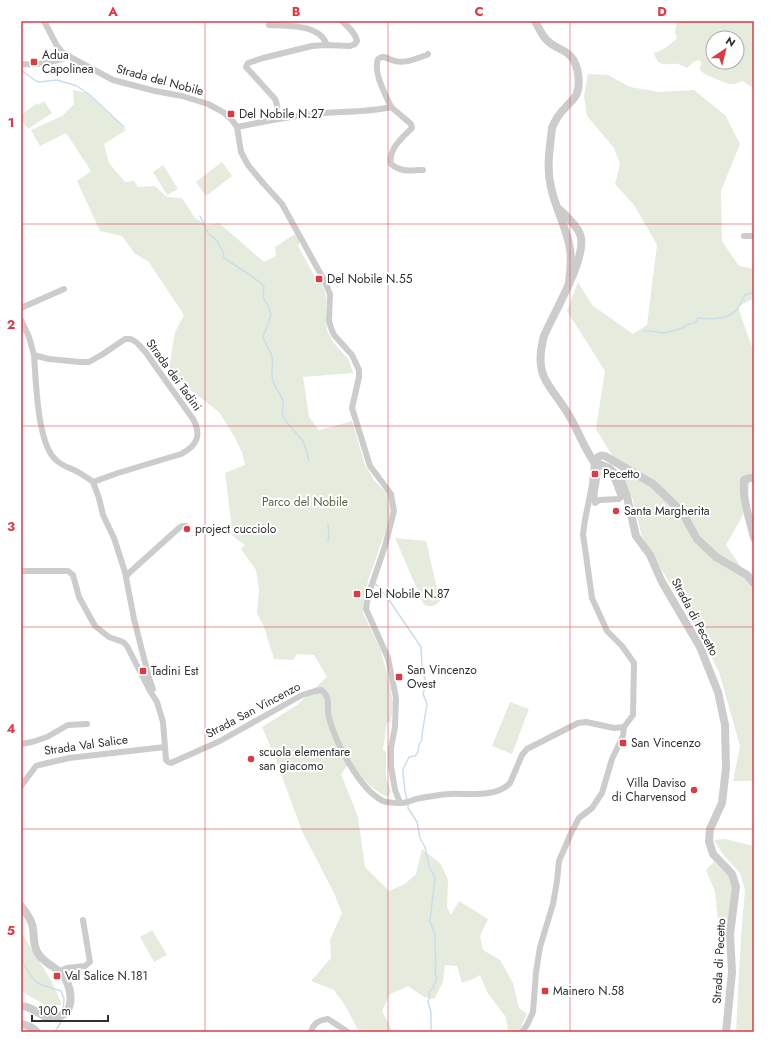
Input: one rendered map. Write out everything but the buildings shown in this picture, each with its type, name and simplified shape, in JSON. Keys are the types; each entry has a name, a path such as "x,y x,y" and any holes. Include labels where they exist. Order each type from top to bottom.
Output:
{"street":[{"name":"Strada del Nobile","path":"44,21 57,46 69,57 113,80 155,91 182,96 208,104 223,112 237,127"},
{"path":"273,120 277,111 275,100 246,67 248,63 312,46 350,46 355,44 357,41 354,33 342,21"},
{"path":"535,21 548,42 571,56 577,67 577,94 557,118 552,128 548,165 552,194 567,235 570,248 571,258 569,283"},
{"path":"269,25 308,29 324,38 326,43 325,45"},
{"path":"48,62 56,55 57,46"},
{"path":"423,170 404,171 399,170 391,164 390,159 398,142 412,128 411,124 391,107 378,76 376,65 381,56 394,61 402,62 428,54"},
{"path":"21,64 31,65 69,57"},
{"path":"391,107 364,111 310,114 237,127 241,152 248,165 282,204 324,280 330,294 328,321 334,335 352,355 358,370 359,377 352,408 370,466 391,494 394,511 391,525 368,596 366,610 388,658 396,698 395,727 391,748 391,766 395,790 405,802"},
{"path":"557,207 581,235 581,248 573,274 544,336 540,362 545,380 571,418 598,469 594,498 595,503 599,500 619,499 621,497 609,468"},
{"path":"744,236 754,236"},
{"path":"21,308 64,289"},
{"path":"21,320 29,337 34,356 40,422 49,452 57,461 66,467 77,471 93,482 103,515 114,538 126,577 148,678 157,702"},
{"name":"Strada dei Tadini","path":"34,356 49,359 89,362 125,339 131,339 136,342 147,354 193,419 198,434 193,446 188,451 93,482"},
{"path":"522,1032 533,1012 536,972 540,947 553,904 559,861 579,818 592,808 602,793 612,759 623,736 624,727 633,715 634,663 622,646 607,631 592,598 583,534 592,485 594,462 602,455 653,484 682,512 697,539 716,557 747,575 754,583"},
{"name":"Strada di Pecetto","path":"594,462 609,468 620,478 627,497 636,536 650,555 662,582 700,647 718,692 725,725 726,768 722,803 710,829 709,841 713,854 732,874 736,887 730,934 732,972 726,1032"},
{"path":"754,478 744,480 743,487 744,498 754,538"},
{"path":"126,577 179,528 186,526"},
{"name":"Strada San Vincenzo","path":"21,571 64,571 71,573 79,597 93,623 109,637 123,642 127,646 157,702 163,722 166,760 171,763 220,741 302,695 321,690 327,697 328,717 338,741 356,775 374,795 384,802 405,802 430,796 449,794 482,794 500,790 510,783 522,755 527,749 578,722 586,722 614,728 624,727"},
{"name":"Strada Val Salice","path":"21,744 47,737 68,725 87,724"},
{"name":"Strada Val Salice","path":"21,786 36,766 39,765 70,758 165,747"},
{"path":"21,906 32,924 35,946 40,957 60,971 65,979 71,1000 70,1007 62,1015 55,1018 49,1018 29,1007 21,1006"},
{"path":"60,971 67,968 85,966 90,962 83,920"},
{"path":"311,1032 313,1026 317,1022 328,1019 348,1032"},
{"path":"21,1024 28,1025 37,1032"}],"green space":[{"path":"677,21 754,21 754,88 742,81 735,84 729,84 706,75 700,70 701,61 698,60 687,68 678,64 664,64 658,62 654,53 667,47 677,38 675,32"},
{"path":"588,74 608,75 630,87 659,92 694,90 725,115 740,144 721,191 722,241 739,266 754,269 754,298 738,307 754,353 754,474 750,475 747,508 726,545 754,586 754,781 733,781 740,746 719,672 693,622 642,537 633,500 612,455 596,429 605,371 567,311 578,282 592,305 633,334 647,325 657,245 634,205 615,184 620,164 614,148 587,116 584,96"},
{"name":"Parco del Nobile","path":"73,90 87,93 126,130 104,144 109,163 125,182 134,181 138,187 155,186 167,197 182,198 195,218 206,225 219,223 264,262 276,256 275,247 295,234 300,241 298,246 316,279 319,278 326,298 327,330 333,342 349,360 353,373 303,377 309,417 319,430 352,421 365,465 374,480 389,496 391,505 390,518 368,581 363,613 380,648 390,684 393,703 391,722 387,722 383,750 386,752 386,778 391,791 388,797 383,795 362,777 350,762 341,774 358,817 365,867 389,891 405,884 416,874 422,849 441,864 448,880 447,907 451,915 459,901 488,919 480,936 483,950 500,960 513,983 519,1008 527,1014 519,1032 508,1032 506,1017 487,992 480,975 462,983 457,966 445,965 443,982 434,999 424,997 408,986 390,994 382,1011 393,1032 359,1032 346,1007 334,990 311,981 331,958 330,940 342,913 334,893 302,831 276,760 262,727 297,705 327,677 314,655 297,654 293,660 274,659 264,627 257,613 259,590 256,570 241,549 245,545 233,536 225,473 245,465 242,452 219,412 192,391 169,368 175,332 184,315 148,261 135,254 122,236 100,231 77,181 91,171 66,133 40,146 31,130 62,116 74,104"},
{"path":"44,101 52,113 28,129 21,119 21,115 37,103 38,105"},
{"path":"222,162 232,176 206,196 196,182"},
{"path":"163,165 178,189 167,195 153,172"},
{"path":"395,538 426,541 440,601 437,604 431,606 424,605"},
{"path":"510,702 529,709 512,754 492,746"},
{"path":"725,839 754,846 754,1032 736,1032 745,890 740,873 722,853 714,840"},
{"path":"714,862 729,876 734,888 730,971 726,925 718,920 715,892 706,870"},
{"path":"152,930 167,955 154,962 140,937"},
{"path":"21,932 52,982 62,1005 45,1005 21,991"}],"waterway":[{"path":"21,70 36,81 57,80 77,86 90,95 124,127"},
{"path":"200,216 208,233 217,241 223,252 224,258 264,286 263,297 271,315 263,337 272,357 272,378 283,401 283,416 303,442 309,461"},
{"path":"644,331 665,333 695,323 698,318 710,319 726,317 737,310 745,295 754,292"},
{"path":"328,524 328,541"},
{"path":"375,583 387,597 421,647 422,665 426,684 423,694 427,704 422,739 418,752 415,756 409,757 403,769 407,800"},
{"path":"408,803 408,808 417,822 420,838 425,847 429,866 435,877 430,921 435,934 435,974 437,977 433,988 429,992 430,996 428,1001 431,1013 431,1032"},
{"path":"21,956 28,972 37,982 61,991 64,999 63,1010"},
{"path":"55,1032 62,1020"}],"place":[{"name":"Adua Capolinea","path":"34,62"},
{"name":"Del Nobile N.27","path":"231,114"},
{"name":"Del Nobile N.55","path":"319,279"},
{"name":"Pecetto","path":"595,474"},
{"name":"Santa Margherita","path":"616,511"},
{"name":"project cucciolo","path":"187,529"},
{"name":"Del Nobile N.87","path":"357,594"},
{"name":"Tadini Est","path":"143,671"},
{"name":"San Vincenzo Ovest","path":"399,677"},
{"name":"San Vincenzo","path":"623,743"},
{"name":"scuola elementare san giacomo","path":"251,759"},
{"name":"Villa Daviso di Charvensod","path":"694,790"},
{"name":"Val Salice N.181","path":"57,976"},
{"name":"Mainero N.58","path":"545,991"}]}
